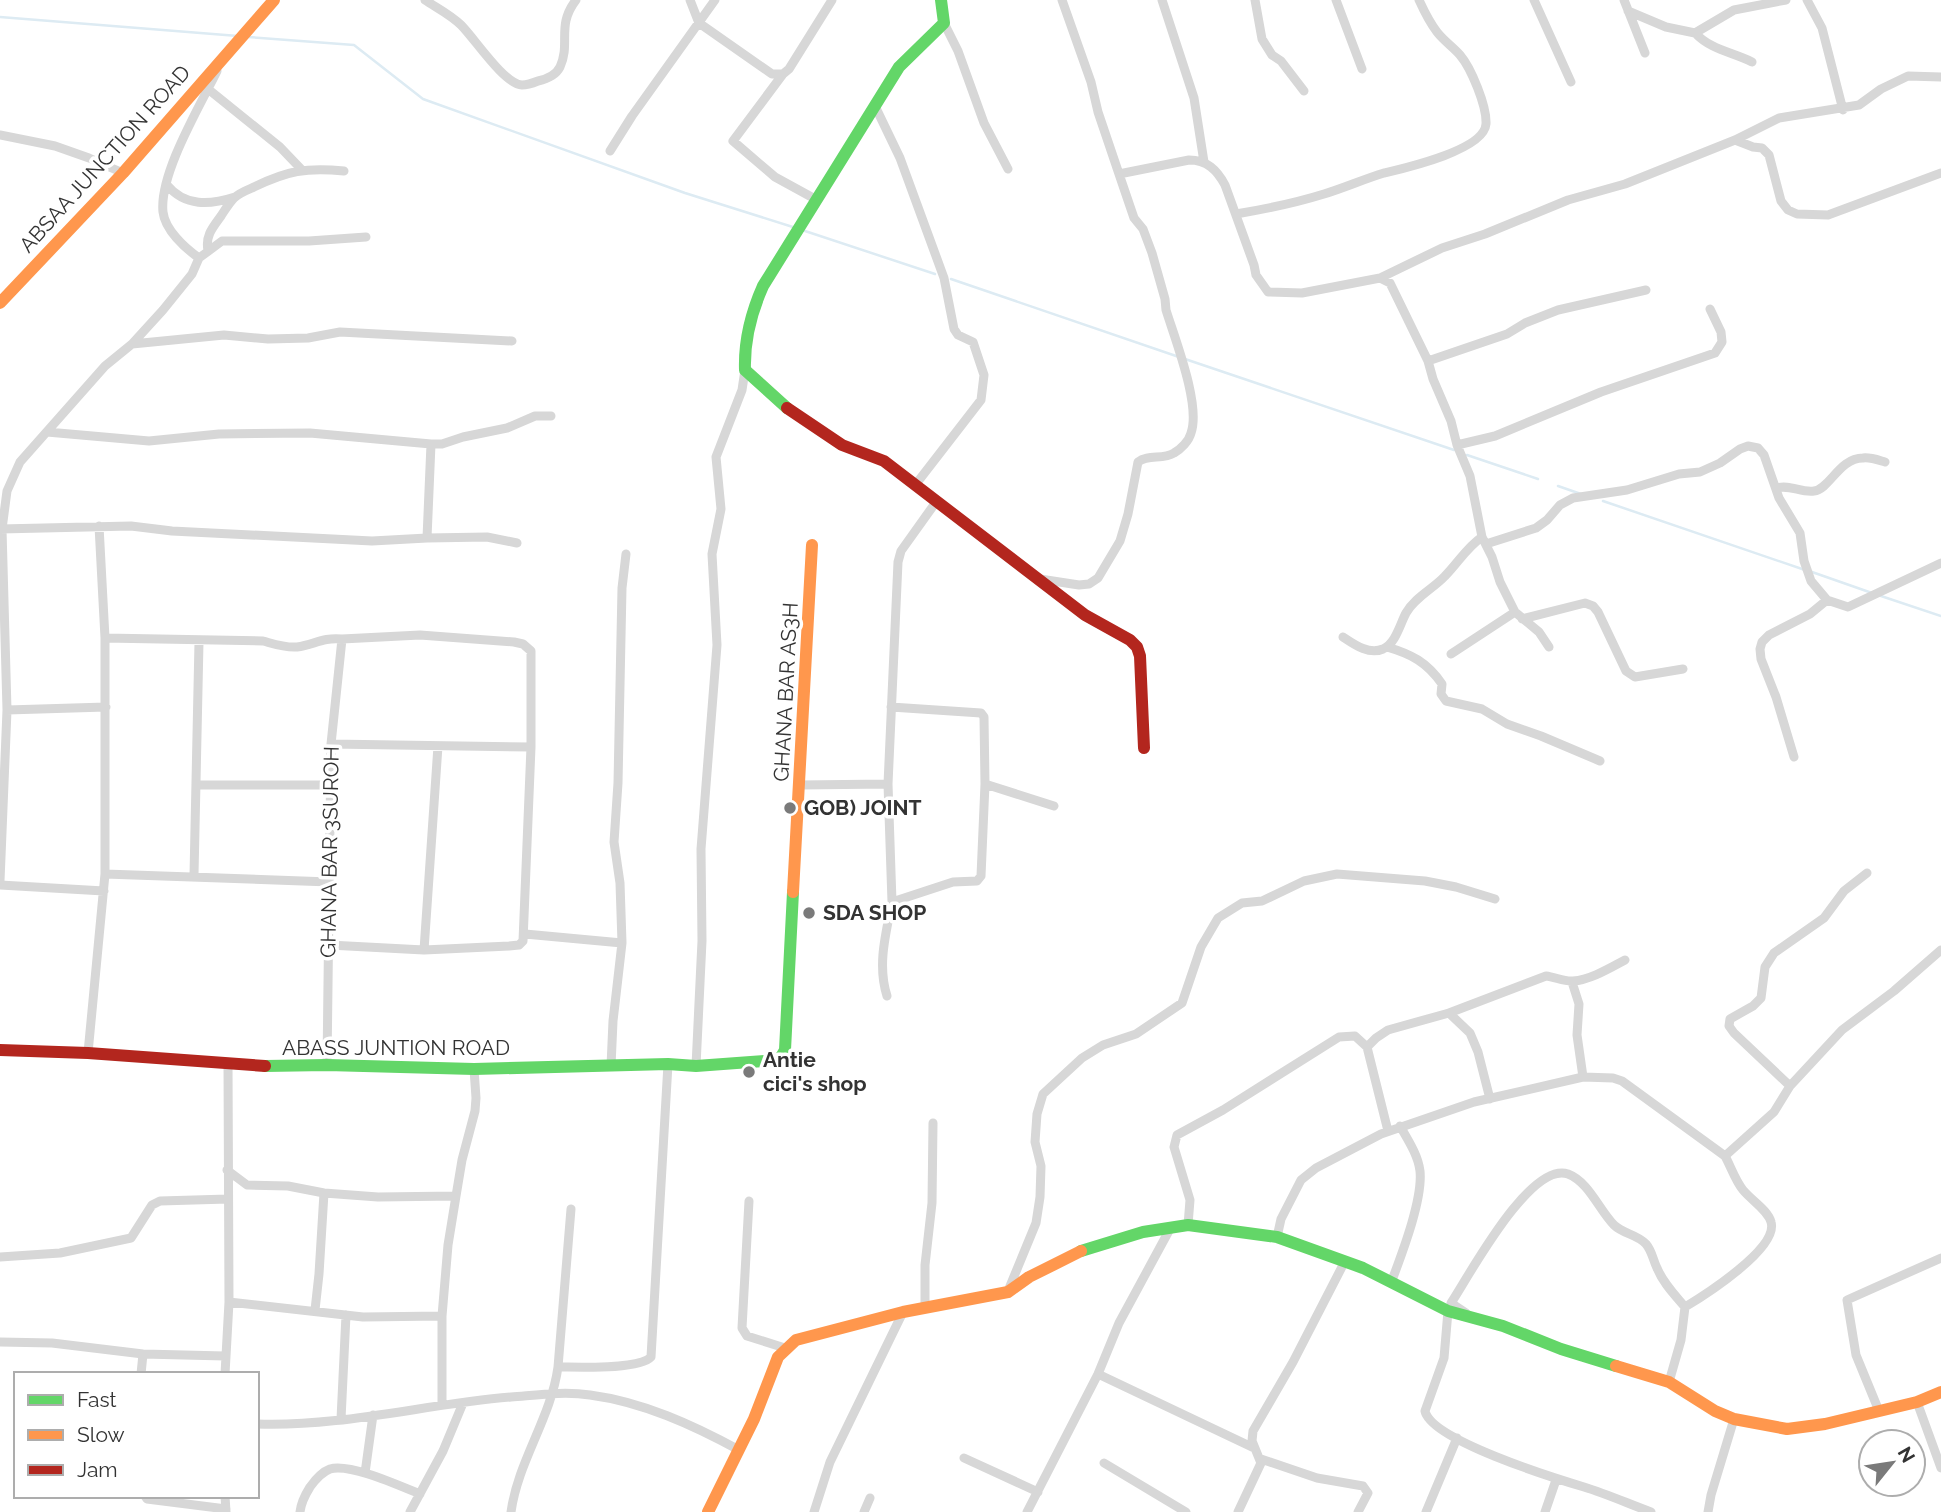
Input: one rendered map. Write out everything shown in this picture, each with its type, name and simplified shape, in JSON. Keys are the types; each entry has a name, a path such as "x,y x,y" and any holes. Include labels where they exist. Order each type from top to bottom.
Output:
{"street":[{"name":"ABSAA JUNCTION ROAD","path":"0,303 123,173 274,0"},
{"path":"425,0 458,22 496,66 510,80 520,85 555,74 561,65 563,26 570,7 576,0"},
{"path":"690,0 699,23 772,74 783,74"},
{"path":"610,151 632,116 716,0"},
{"path":"817,200 775,177 733,141 783,74 832,0"},
{"path":"941,0 944,23 958,51 984,122 1008,169"},
{"path":"1040,579 1079,585 1089,584 1098,578 1120,541 1138,462 1142,458 1171,455 1182,447 1191,434 1193,423 1190,390 1152,253 1143,229 1134,218 1062,0"},
{"path":"1162,0 1194,98 1204,162"},
{"path":"1255,0 1262,40 1304,91"},
{"path":"1336,0 1362,69"},
{"path":"1236,214 1312,198 1383,174 1410,168 1465,146 1484,131 1486,124 1481,101 1468,67 1461,55 1437,33 1419,0"},
{"path":"1534,0 1571,82"},
{"path":"1624,0 1645,53"},
{"path":"1695,33 1734,10 1786,0"},
{"path":"1807,0 1822,29 1843,110"},
{"path":"1628,11 1666,27 1695,33 1703,42 1752,62"},
{"path":"696,1066 702,941 701,849 717,645 712,554 721,509 716,457 742,390 747,334 763,286 899,67 944,23"},
{"path":"199,258 186,248 169,227 163,213 167,185 181,144 224,56"},
{"path":"1119,174 1189,160 1204,162 1219,174 1236,214 1256,275 1268,292 1302,293 1380,278 1452,244 1485,234 1568,200 1616,188 1735,140 1779,118 1843,110 1859,105 1881,89 1908,76 1941,76"},
{"path":"208,89 280,147 302,170"},
{"path":"876,106 900,158 944,278 954,329 958,335 972,342 984,375 981,400 916,484"},
{"path":"1755,131 1762,148 1769,155 1781,201 1788,210 1797,214 1828,215 1941,173"},
{"path":"1,137 55,146 123,173"},
{"path":"1735,140 1762,148"},
{"path":"167,185 184,200 205,203 235,197 276,176 302,170 344,171"},
{"path":"208,250 209,232 235,197"},
{"path":"104,891 0,883 7,710 1,529 7,491 20,462 105,366 132,344 192,274 199,258 208,250 222,241 309,241 366,237"},
{"path":"1380,278 1390,283 1428,361 1470,476 1484,540 1500,582 1519,616 1539,632 1549,647"},
{"path":"1428,361 1507,334 1525,323 1559,310 1646,290"},
{"path":"1457,445 1495,436 1601,392 1715,352 1722,342 1721,332 1710,309"},
{"path":"132,344 223,335 268,339 364,332 403,337 512,341"},
{"path":"744,370 785,406 824,434 842,445 884,461 1085,615 1130,640 1137,647 1140,656 1144,748"},
{"path":"47,432 140,442 219,434 310,433 442,444 507,428 535,416 551,416"},
{"path":"427,538 431,444"},
{"path":"1387,647 1397,634 1408,609 1445,576 1472,544 1536,528 1560,505 1573,498 1627,490 1679,474 1700,472 1748,446 1758,448 1765,455 1776,488 1800,533 1804,561 1811,581 1826,600 1848,607 1941,563"},
{"path":"1776,488 1786,486 1814,492 1824,487 1840,468 1857,459 1863,457 1885,462"},
{"path":"887,996 883,984 883,954 892,902 888,784 898,562 901,551 936,502"},
{"path":"88,1053 105,874 106,638 99,526"},
{"path":"1,529 131,526 172,531 372,541 487,537 517,543"},
{"name":"GHANA BAR AS3H","path":"785,1051 812,545"},
{"path":"611,1066 612,1021 622,943 620,883 614,842 618,783 622,588 626,554"},
{"path":"1794,757 1760,649 1762,642 1769,635 1810,614 1826,600"},
{"path":"1451,654 1519,616 1586,603 1598,612 1629,675 1635,677 1683,669"},
{"path":"106,638 263,642 288,647 329,638 420,635 523,644 531,651 531,747 523,941 519,945 509,946 424,950 329,946"},
{"path":"1343,638 1362,649 1377,650 1387,647 1412,654 1429,667 1442,684 1441,694 1446,701 1482,709 1507,724 1600,761"},
{"name":"GHANA BAR 3SUROH","path":"327,1065 331,744 342,639"},
{"path":"194,875 199,642"},
{"path":"7,710 106,706"},
{"path":"891,707 981,713 984,717 985,784 981,876 977,881 953,882 892,902"},
{"path":"331,744 531,747"},
{"path":"424,950 438,746"},
{"path":"800,785 888,784"},
{"path":"985,784 1054,806"},
{"path":"197,785 331,785"},
{"path":"1790,1086 1734,1033 1729,1027 1730,1019 1753,1006 1761,998 1765,967 1774,953 1824,918 1844,891 1867,873"},
{"path":"105,874 194,875 330,882"},
{"path":"1008,1292 1035,1223 1040,1197 1041,1166 1035,1142 1037,1114 1044,1094 1082,1058 1103,1045 1136,1034 1182,1003 1201,947 1218,918 1242,903 1262,901 1304,881 1338,874 1425,881 1457,887 1495,899"},
{"path":"525,934 622,943"},
{"path":"1725,1156 1774,1112 1790,1086 1842,1030 1894,991 1941,950"},
{"path":"1367,1047 1388,1030 1449,1013 1546,976 1572,982 1625,960"},
{"path":"1572,982 1579,1004 1577,1035 1583,1077"},
{"path":"1449,1013 1470,1033 1478,1052 1490,1099"},
{"path":"1188,1225 1190,1200 1174,1147 1177,1135 1223,1110 1339,1037 1355,1036 1367,1047 1388,1131"},
{"name":"ABASS JUNTION ROAD","path":"0,1051 88,1053 258,1066 474,1069 668,1064 696,1066 774,1062 779,1060 785,1051"},
{"path":"225,1372 229,1302 228,1063"},
{"path":"558,1367 629,1365 647,1362 651,1357 668,1064"},
{"path":"442,1404 442,1316 448,1245 462,1160 475,1111 474,1069"},
{"path":"1276,1237 1281,1219 1301,1180 1316,1168 1388,1131 1490,1099 1583,1077 1613,1078 1622,1081 1725,1156 1741,1188 1769,1217 1772,1225 1772,1232 1749,1261 1721,1285 1685,1307"},
{"path":"925,1308 925,1265 932,1203 933,1123"},
{"path":"1391,1283 1419,1192 1420,1171 1414,1150 1400,1126"},
{"path":"227,1170 247,1185 288,1186 324,1194 378,1198 456,1196"},
{"path":"1486,1322 1471,1317 1451,1303 1514,1206 1555,1174 1566,1173 1580,1180 1618,1228 1637,1236 1646,1244 1664,1281 1685,1307 1681,1340 1669,1382"},
{"path":"315,1310 324,1194"},
{"path":"0,1257 61,1253 131,1238 152,1205 160,1201 228,1199"},
{"path":"750,1201 741,1328 747,1336 785,1348"},
{"path":"511,1512 514,1488 552,1394 558,1367 570,1209"},
{"path":"708,1512 754,1419 778,1357 796,1340 903,1312 1008,1292 1040,1271 1084,1249 1143,1232 1188,1225 1276,1237 1363,1268 1448,1311 1503,1326 1561,1349 1669,1382 1715,1411 1734,1419 1787,1429 1825,1424 1917,1402 1941,1392"},
{"path":"1027,1512 1098,1374 1119,1323 1171,1227"},
{"path":"1879,1410 1856,1354 1847,1300 1941,1258"},
{"path":"1344,1263 1251,1437 1261,1460 1317,1478 1363,1486 1368,1493 1358,1512"},
{"path":"229,1302 346,1315 442,1316"},
{"path":"1448,1311 1444,1358 1425,1414 1432,1424 1525,1469 1651,1512"},
{"path":"814,1512 830,1462 903,1312"},
{"path":"341,1419 346,1315"},
{"path":"0,1342 52,1343 143,1354 225,1356"},
{"path":"141,1372 143,1354"},
{"path":"1098,1374 1255,1448"},
{"path":"259,1424 288,1425 442,1404 552,1394 589,1394 633,1404 692,1425 739,1450"},
{"path":"410,1512 443,1451 463,1402"},
{"path":"1917,1402 1941,1468"},
{"path":"365,1473 373,1415"},
{"path":"1708,1512 1734,1419"},
{"path":"1426,1512 1457,1438"},
{"path":"964,1458 1038,1492"},
{"path":"1238,1512 1261,1460"},
{"path":"1104,1464 1186,1512"},
{"path":"300,1512 305,1495 313,1483 329,1469 365,1473 419,1494"},
{"path":"1545,1512 1556,1480"},
{"path":"146,1498 226,1510"},
{"path":"864,1512 870,1498"}],"waterway":[{"path":"0,17 238,36"},
{"path":"248,37 354,45 423,99 685,193 796,228"},
{"path":"802,230 935,274"},
{"path":"951,279 1179,357"},
{"path":"1185,359 1454,450"},
{"path":"1467,455 1538,479"},
{"path":"1558,486 1581,494"},
{"path":"1603,501 1805,570"},
{"path":"1812,572 1872,593"},
{"path":"1881,596 1941,616"}],"traffic: fast":[{"path":"787,408 745,370 747,337 759,296 899,67 944,23 941,0"},
{"path":"265,1066 474,1069 668,1064 696,1066 779,1060 785,1050 793,892"},
{"path":"1081,1251 1143,1232 1188,1225 1277,1237 1363,1268 1448,1311 1503,1326 1561,1349 1616,1366"}],"traffic: slow":[{"path":"0,303 123,173 274,0"},
{"path":"793,892 812,545"},
{"path":"708,1512 754,1419 778,1357 796,1340 903,1312 1008,1292 1029,1277 1081,1251"},
{"path":"1616,1366 1669,1382 1715,1411 1734,1419 1787,1429 1825,1424 1917,1402 1941,1392"}],"traffic: jam":[{"path":"787,408 842,445 884,461 1085,615 1130,640 1137,647 1140,656 1144,748"},
{"path":"0,1050 88,1053 265,1066"}],"place":[{"name":"GOB) JOINT","path":"790,808"},
{"name":"SDA SHOP","path":"809,913"},
{"name":"Antie cici's shop","path":"749,1072"}]}
